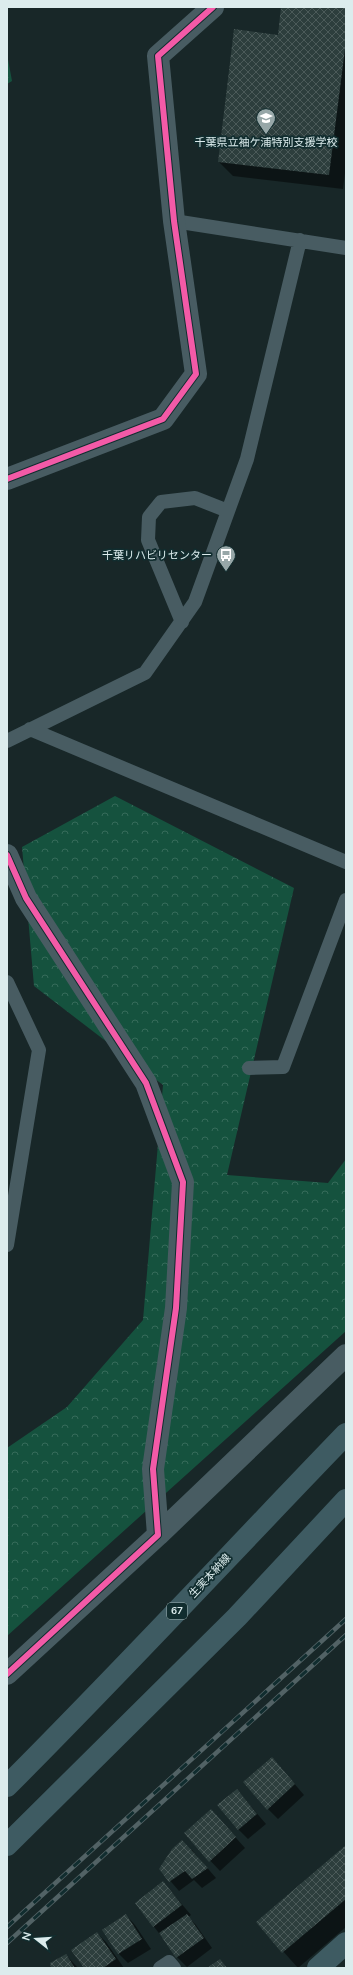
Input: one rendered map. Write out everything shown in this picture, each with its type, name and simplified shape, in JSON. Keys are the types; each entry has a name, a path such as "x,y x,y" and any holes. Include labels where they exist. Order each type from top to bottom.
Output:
{"main road":[{"name":"生実本納線","path":"7,1786 97,1696 222,1562 346,1434"},
{"path":"7,1845 237,1616 346,1500"},
{"path":"318,1968 346,1943"}],"street":[{"path":"7,479 163,419 196,374 174,221 158,56 213,7"},
{"path":"7,855 26,898 146,1083 183,1182 176,1308 153,1469 158,1536"},
{"path":"7,1674 158,1536 346,1355"}],"lane":[{"path":"174,221 346,248"},
{"path":"7,741 145,673 182,622 194,602 247,460 300,240"},
{"path":"182,622 148,540 149,517 161,502 195,498 228,510"},
{"path":"30,729 346,862"},
{"path":"249,1068 284,1067 346,900"},
{"path":"7,982 39,1050 7,1245"},
{"path":"160,1968 169,1962 174,1968"}],"green space":[{"path":"7,54 12,81 7,84"},
{"path":"115,796 294,888 227,1175 328,1183 346,1159 346,1331 7,1636 7,1448 67,1407 143,1320 163,1085 34,986 22,847"}],"building":[{"path":"281,7 346,7 346,41 329,175 218,162 234,29 278,35"},
{"path":"272,1757 295,1784 267,1810 243,1782"},
{"path":"237,1789 257,1814 238,1830 217,1805"},
{"path":"211,1809 236,1837 209,1862 184,1833"},
{"path":"182,1840 208,1868 192,1879 185,1871 169,1882 159,1869 172,1849"},
{"path":"346,1845 346,1899 282,1953 256,1922"},
{"path":"163,1881 182,1905 153,1927 135,1903"},
{"path":"126,1914 142,1939 118,1954 102,1930"},
{"path":"187,1914 204,1938 176,1958 159,1933"},
{"path":"97,1932 116,1959 103,1968 84,1968 71,1950"},
{"path":"66,1954 75,1968 51,1968 50,1963"},
{"path":"220,1959 227,1968 207,1968"}],"railway":[{"path":"7,1927 346,1619"},
{"path":"7,1943 346,1635"}],"cycle path":[{"path":"7,479 163,419 196,374 174,221 158,56 213,7"},
{"path":"7,855 26,898 146,1083 183,1182 176,1308 153,1469 158,1535 7,1674"}],"place":[{"name":"千葉県立袖ケ浦特別支援学校","path":"266,135"},
{"name":"千葉リハビリセンター","path":"226,572"}]}
